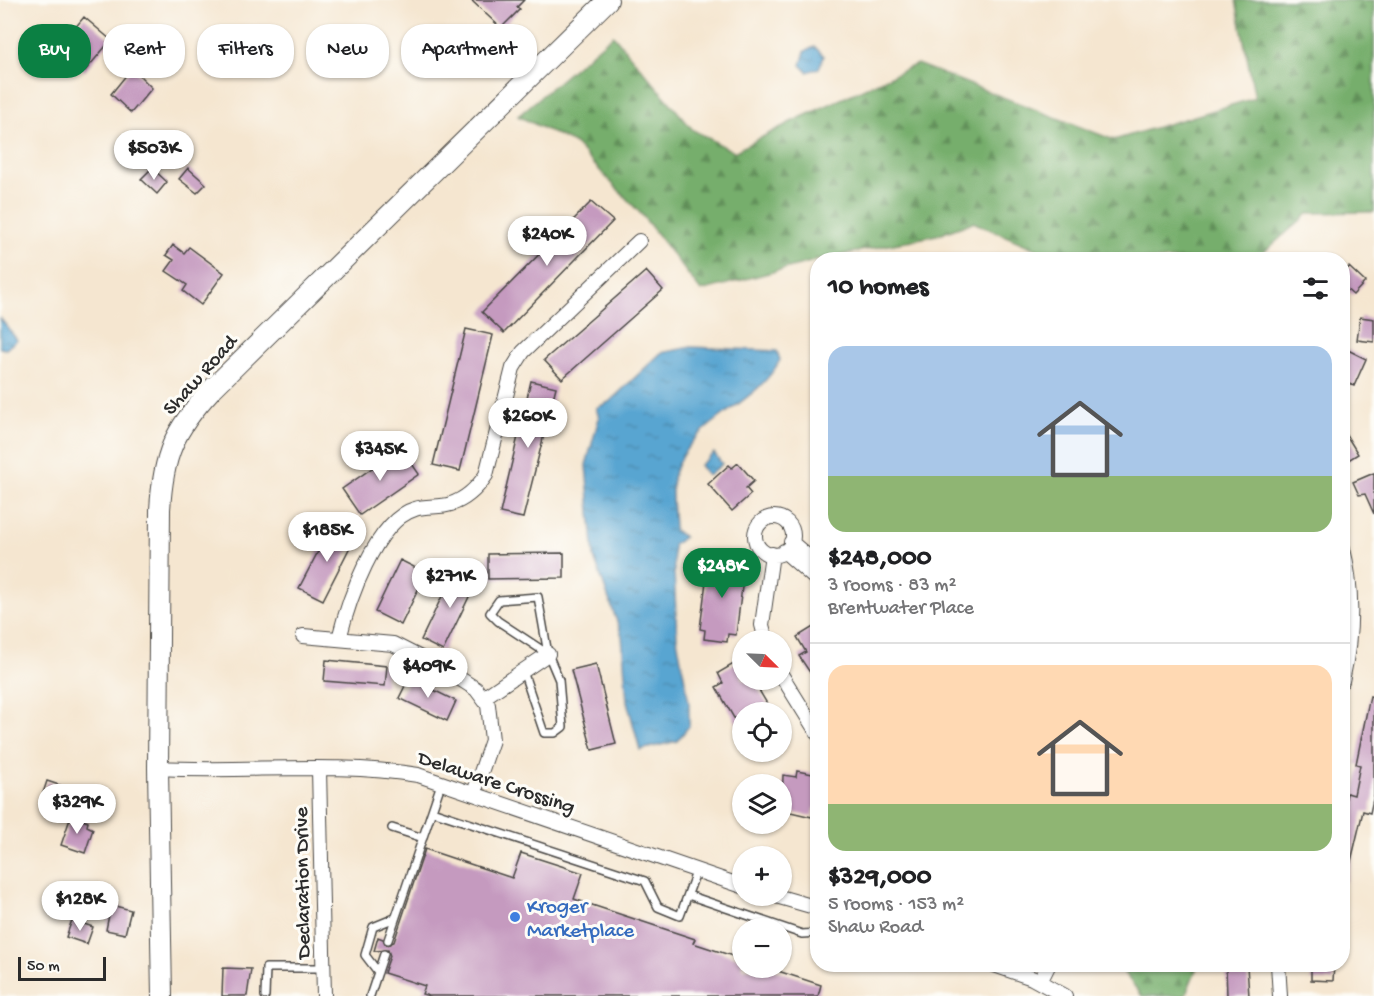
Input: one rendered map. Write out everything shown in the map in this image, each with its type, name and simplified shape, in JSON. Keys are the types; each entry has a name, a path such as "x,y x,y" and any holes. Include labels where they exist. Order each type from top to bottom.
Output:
{"main road":[{"name":"Shaw Road","path":"162,996 158,768 160,510 162,476 176,434 212,390 608,0"}],"street":[{"path":"339,639 347,606 384,530 414,509 451,504 476,489 486,475 513,368 523,352 639,241"},
{"path":"783,549 810,561"},
{"path":"783,549 810,573"},
{"path":"763,630 762,625 783,549"},
{"path":"1350,584 1350,628"},
{"path":"303,636 393,644 454,675 476,689 488,705 492,740 474,793"},
{"path":"483,698 549,654"},
{"path":"791,690 810,721"},
{"name":"Delaware Crossing","path":"158,768 214,771 381,770 442,781 732,883"},
{"name":"Declaration Drive","path":"319,769 324,996"},
{"path":"792,901 810,906"},
{"path":"1013,972 1040,982 1065,996"},
{"path":"1040,982 1045,972"},
{"path":"1278,972 1280,996"}],"lane":[{"path":"523,671 544,733 555,733 563,727 559,680 549,654 538,597 499,600 490,614 549,654"},
{"path":"388,940 442,781"},
{"path":"432,811 645,881 658,907 681,916 696,872"},
{"path":"392,828 423,838"},
{"path":"688,895 802,934 810,934"},
{"path":"378,972 365,955 373,927 395,918"},
{"path":"370,996 384,954"},
{"path":"265,996 266,968 324,968"}],"green space":[{"path":"1236,0 1374,0 1374,212 1309,213 1264,252 1043,252 973,222 941,234 856,252 810,252 810,262 701,291 642,215 574,143 518,116 613,35 693,130 734,152 791,122 917,64 1114,140 1255,98"},
{"path":"1123,972 1195,972 1185,996 1142,996"}],"water":[{"path":"815,47 824,56 819,68 808,72 801,65 805,51"},
{"path":"0,318 17,340 6,349 0,348"},
{"path":"691,347 777,351 780,360 755,390 694,440 682,456 674,474 672,495 674,530 684,537 673,545 677,639 689,702 689,726 677,741 640,750 627,701 622,636 594,557 586,465 599,418 596,408 609,402 661,353"},
{"path":"714,453 722,464 708,476 700,465"}],"building":[{"path":"471,0 524,0 517,7 520,9 505,24 497,24"},
{"path":"84,17 103,33 103,50 91,64 91,24 78,24"},
{"path":"124,78 142,78 152,88 131,113 111,94"},
{"path":"152,168 167,182 157,194 141,179"},
{"path":"188,168 206,184 197,193 179,179"},
{"path":"591,202 613,221 504,333 482,312"},
{"path":"173,245 184,253 189,247 224,273 201,305 183,291 187,285 166,271 174,260 166,255"},
{"path":"1350,268 1365,282 1353,295 1350,292"},
{"path":"646,271 663,290 562,379 544,360"},
{"path":"1360,317 1374,319 1374,342 1357,340"},
{"path":"466,329 493,335 460,471 433,465"},
{"path":"1350,351 1366,359 1354,386 1350,384"},
{"path":"531,381 556,387 523,518 500,513"},
{"path":"1350,441 1358,454 1350,459"},
{"path":"401,448 419,474 360,515 342,489"},
{"path":"738,463 754,481 746,488 751,494 732,511 708,484 729,465 732,468"},
{"path":"1374,473 1374,514 1365,494 1359,495 1353,482"},
{"path":"332,525 355,537 323,600 299,588"},
{"path":"564,553 564,578 488,579 488,554"},
{"path":"715,555 741,558 739,570 744,571 737,630 732,630 732,634 728,634 727,642 704,639 705,630 700,629 708,566 713,568"},
{"path":"400,560 426,573 401,625 375,612"},
{"path":"456,567 478,578 443,651 421,640"},
{"path":"810,629 810,672 799,656 806,652 797,637"},
{"path":"326,660 387,666 385,686 324,681"},
{"path":"596,664 616,744 592,750 571,670"},
{"path":"732,665 732,690 759,690 766,702 732,702 732,715 716,687 723,683 718,673"},
{"path":"409,678 456,701 447,721 399,698"},
{"path":"1370,696 1374,697 1374,795 1370,813 1363,811 1350,865 1350,794 1354,795 1360,765 1356,764"},
{"path":"797,771 810,773 810,817 792,812 792,776 796,777"},
{"path":"47,781 68,788 62,806 41,799"},
{"path":"71,816 88,822 87,826 93,829 85,853 61,845"},
{"name":"Kroger Marketplace","path":"425,849 512,878 521,853 583,873 574,899 695,939 693,943 732,956 732,978 792,978 792,976 821,985 818,996 429,996 422,994 425,986 384,973 390,956 388,950 374,951 378,937 383,939 386,945 394,942"},
{"path":"111,905 131,910 125,934 106,930"},
{"path":"72,920 93,927 87,944 66,937"},
{"path":"223,968 251,969 247,996 222,996"},
{"path":"1226,972 1247,972 1249,996 1227,996"},
{"path":"1311,972 1334,972 1333,981 1311,980"}],"place":[{"name":"Kroger Marketplace","path":"515,917"}]}
